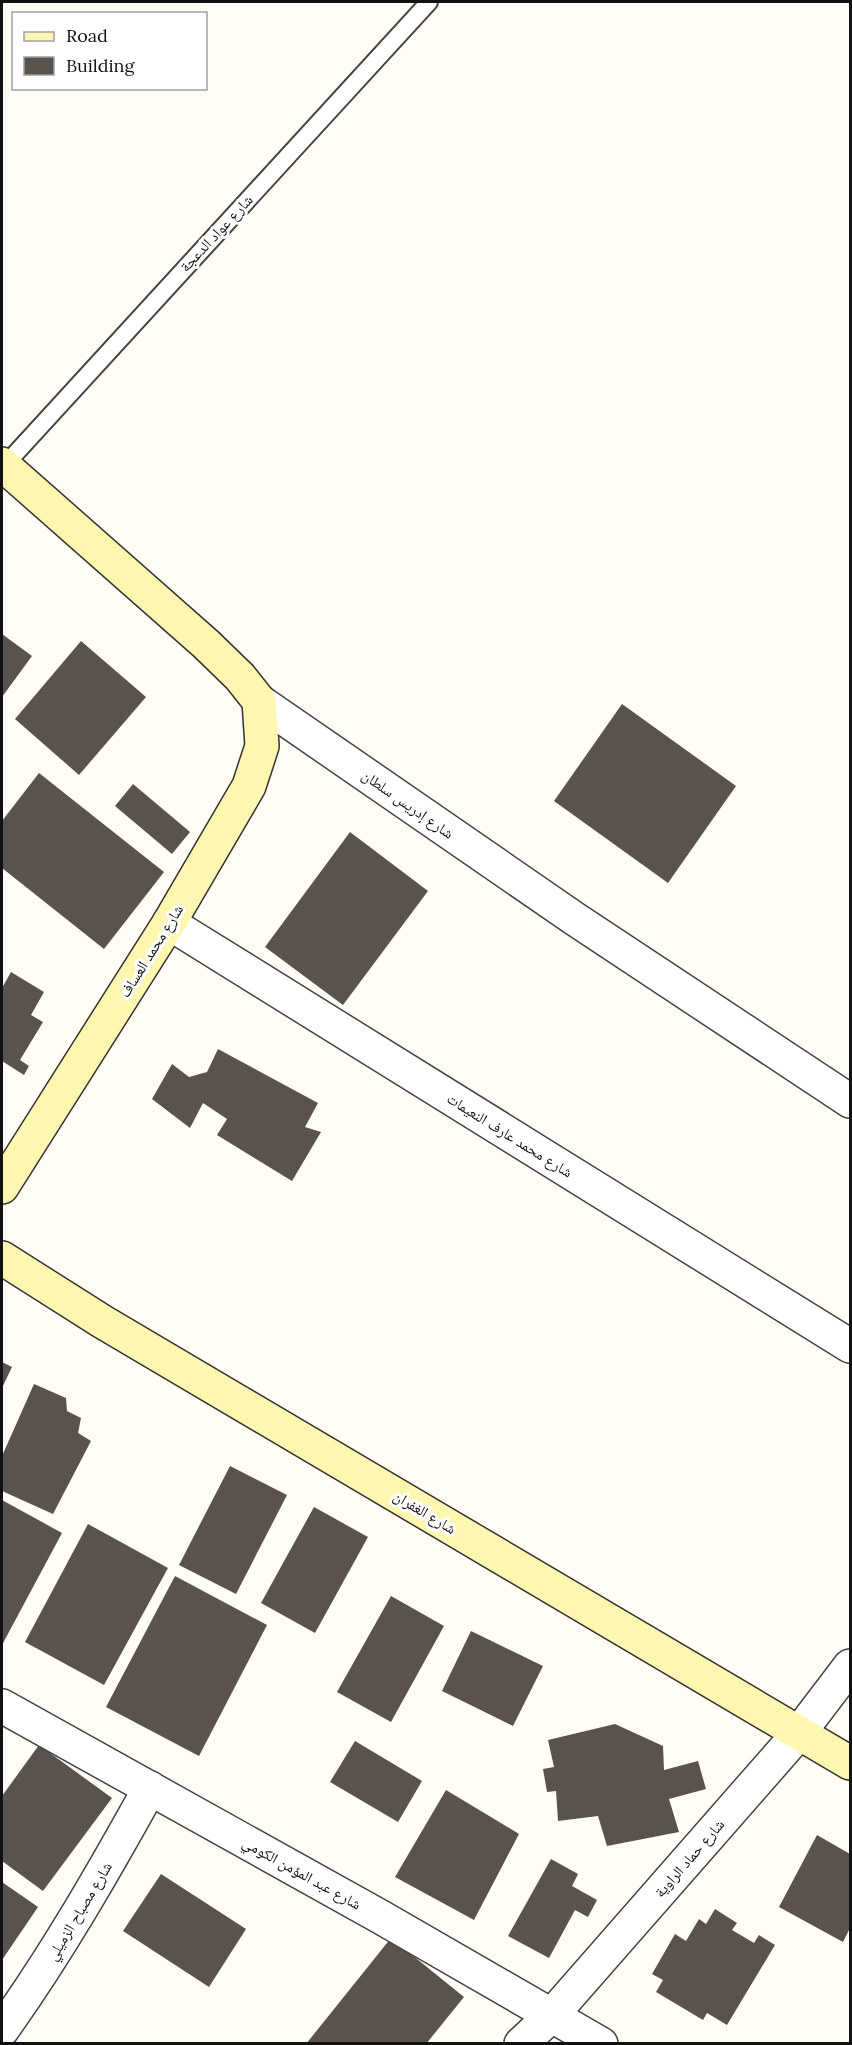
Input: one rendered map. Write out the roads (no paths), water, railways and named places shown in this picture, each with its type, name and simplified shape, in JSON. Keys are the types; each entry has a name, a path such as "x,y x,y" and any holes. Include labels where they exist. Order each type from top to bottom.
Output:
{"street":[{"name":"شارع إدريس سلطان","path":"3,465 206,644 240,677 259,702 575,920 850,1101"},
{"name":"شارع محمد العساف","path":"2,1187 169,923 249,786 262,746 259,702"},
{"name":"شارع محمد عارف النعيمات","path":"169,923 850,1346"},
{"name":"شارع الغفران","path":"2,1258 123,1334 850,1763"},
{"name":"شارع حماد الراوية","path":"521,2043 552,2015 799,1733 850,1666"},
{"name":"شارع عبد المؤمن الكومي","path":"2,1706 601,2043"},
{"name":"شارع مصباح الزميلي","path":"2,2030 62,1941 150,1788"}],"lane":[{"name":"شارع عواد الدعجة","path":"3,465 429,2"}]}
